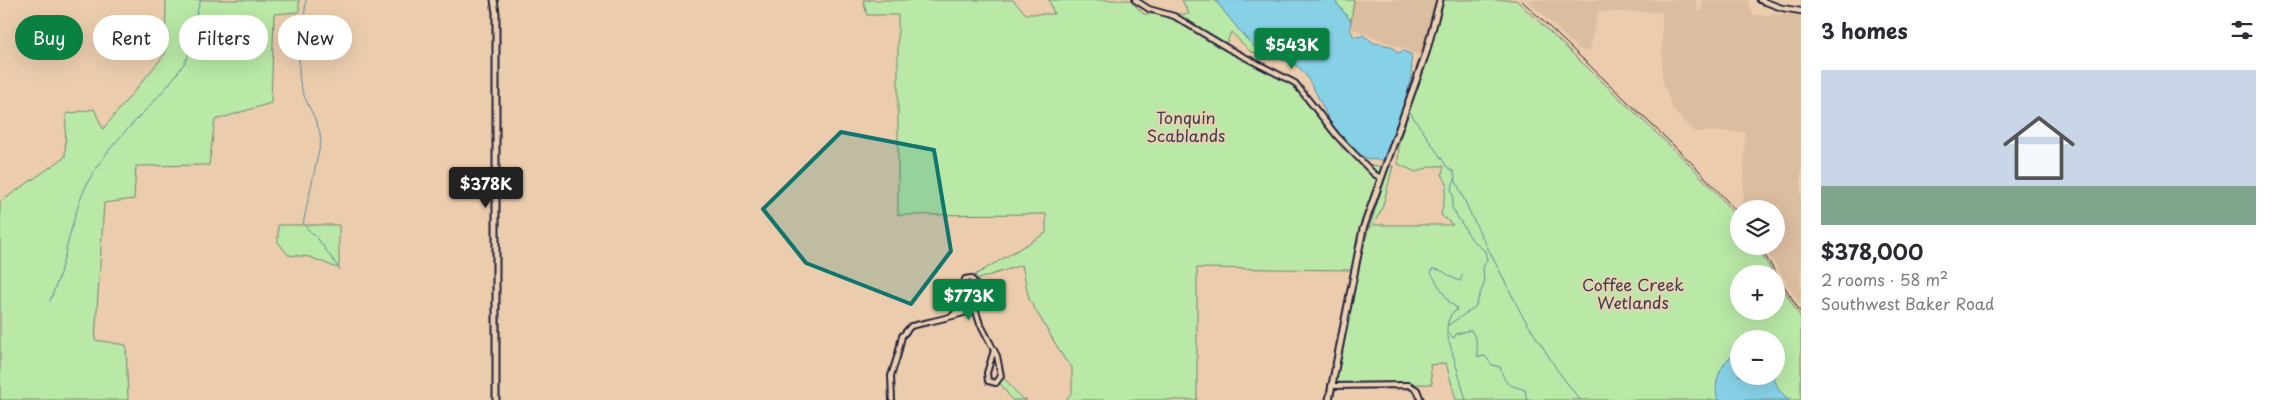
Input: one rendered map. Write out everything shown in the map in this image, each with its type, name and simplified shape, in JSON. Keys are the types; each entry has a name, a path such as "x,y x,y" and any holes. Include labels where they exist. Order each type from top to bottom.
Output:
{"main road":[{"path":"494,0 496,13 496,400"},
{"path":"1329,400 1360,240 1426,53 1440,0"}],"street":[{"path":"1135,0 1147,9 1174,16 1229,49 1295,83 1337,136 1374,174 1381,178"},
{"path":"1760,0 1778,7 1801,11"},
{"path":"972,299 975,283 971,278 965,278 962,288 972,299 982,327 994,350 1001,373 999,381 996,383 988,381 987,375 994,350"},
{"path":"892,400 891,376 902,336 911,326 953,314 971,312 975,308"},
{"path":"1331,386 1409,385 1417,390 1421,400"}],"highlighted area":[{"path":"841,132 934,150 951,251 911,304 806,263 763,209"}],"shaded area":[{"path":"1354,0 1437,0 1422,56 1350,28"},
{"path":"1527,0 1696,0 1697,12 1702,9 1702,0 1748,0 1753,15 1801,14 1801,306 1785,280 1785,265 1776,265 1770,255 1785,255 1785,200 1743,200 1745,132 1694,132 1672,109 1662,78 1662,12 1598,12 1589,52 1578,49"}],"green space":[{"path":"166,0 299,0 299,12 274,14 271,103 215,120 209,165 136,166 134,199 104,203 95,340 126,345 128,400 0,400 0,202 65,157 66,114 94,109 103,129 160,60 169,60 169,15 166,15"},
{"name":"Tonquin Scablands","path":"863,0 1013,0 1026,14 1054,14 1049,0 1129,0 1144,14 1189,14 1182,0 1215,0 1245,36 1263,53 1251,52 1231,32 1225,47 1294,79 1342,148 1366,164 1383,167 1360,236 1352,270 1197,268 1197,400 1066,400 1072,392 1072,367 1065,360 1029,299 1022,265 978,279 975,275 1046,233 1046,214 898,215 898,15 867,15"},
{"path":"1334,0 1354,0 1351,21"},
{"name":"Coffee Creek Wetlands","path":"1443,0 1516,0 1689,164 1720,197 1730,209 1730,255 1762,255 1768,265 1730,265 1730,320 1785,320 1785,292 1801,318 1801,400 1456,400 1446,363 1430,365 1432,384 1335,385 1362,250 1389,167 1393,166 1382,209 1373,225 1453,225 1441,215 1447,184 1442,174 1444,166 1432,166 1416,172 1398,164 1399,141 1432,44 1439,13 1437,13"},
{"path":"278,225 339,225 339,265 337,268 310,257 288,255 278,242"},
{"path":"1004,378 1021,398 1027,400 1012,400 1000,383"}],"water":[{"path":"1215,0 1334,0 1351,21 1350,28 1353,36 1360,37 1363,35 1374,43 1391,46 1398,53 1403,51 1411,54 1412,68 1408,95 1384,160 1367,158 1354,152 1343,142 1334,129 1312,85 1300,68 1258,50"},
{"path":"1730,357 1730,385 1777,385 1789,400 1718,400 1716,388 1723,366"}],"waterway":[{"path":"50,301 85,188 106,154 173,79 185,62 201,0"},
{"path":"306,0 300,51 300,82 318,126 321,141 303,224 318,239 341,271"},
{"path":"1409,111 1448,168 1454,172 1455,179 1472,217 1522,315 1558,371 1580,400"},
{"path":"1455,180 1451,189 1453,196 1452,208 1472,240 1485,251 1487,260 1483,267 1484,284 1475,307 1447,326 1447,333 1454,338 1456,334 1471,330 1476,339 1478,357 1485,356 1492,365 1500,367 1504,379 1509,384 1525,390 1527,400"},
{"path":"1447,325 1451,314 1457,308 1449,302 1431,273 1432,269 1440,270 1460,281 1463,274"},
{"path":"1447,334 1466,400"}],"railway":[{"path":"1521,0 1694,165 1730,204"},
{"path":"1765,255 1801,313"}]}
